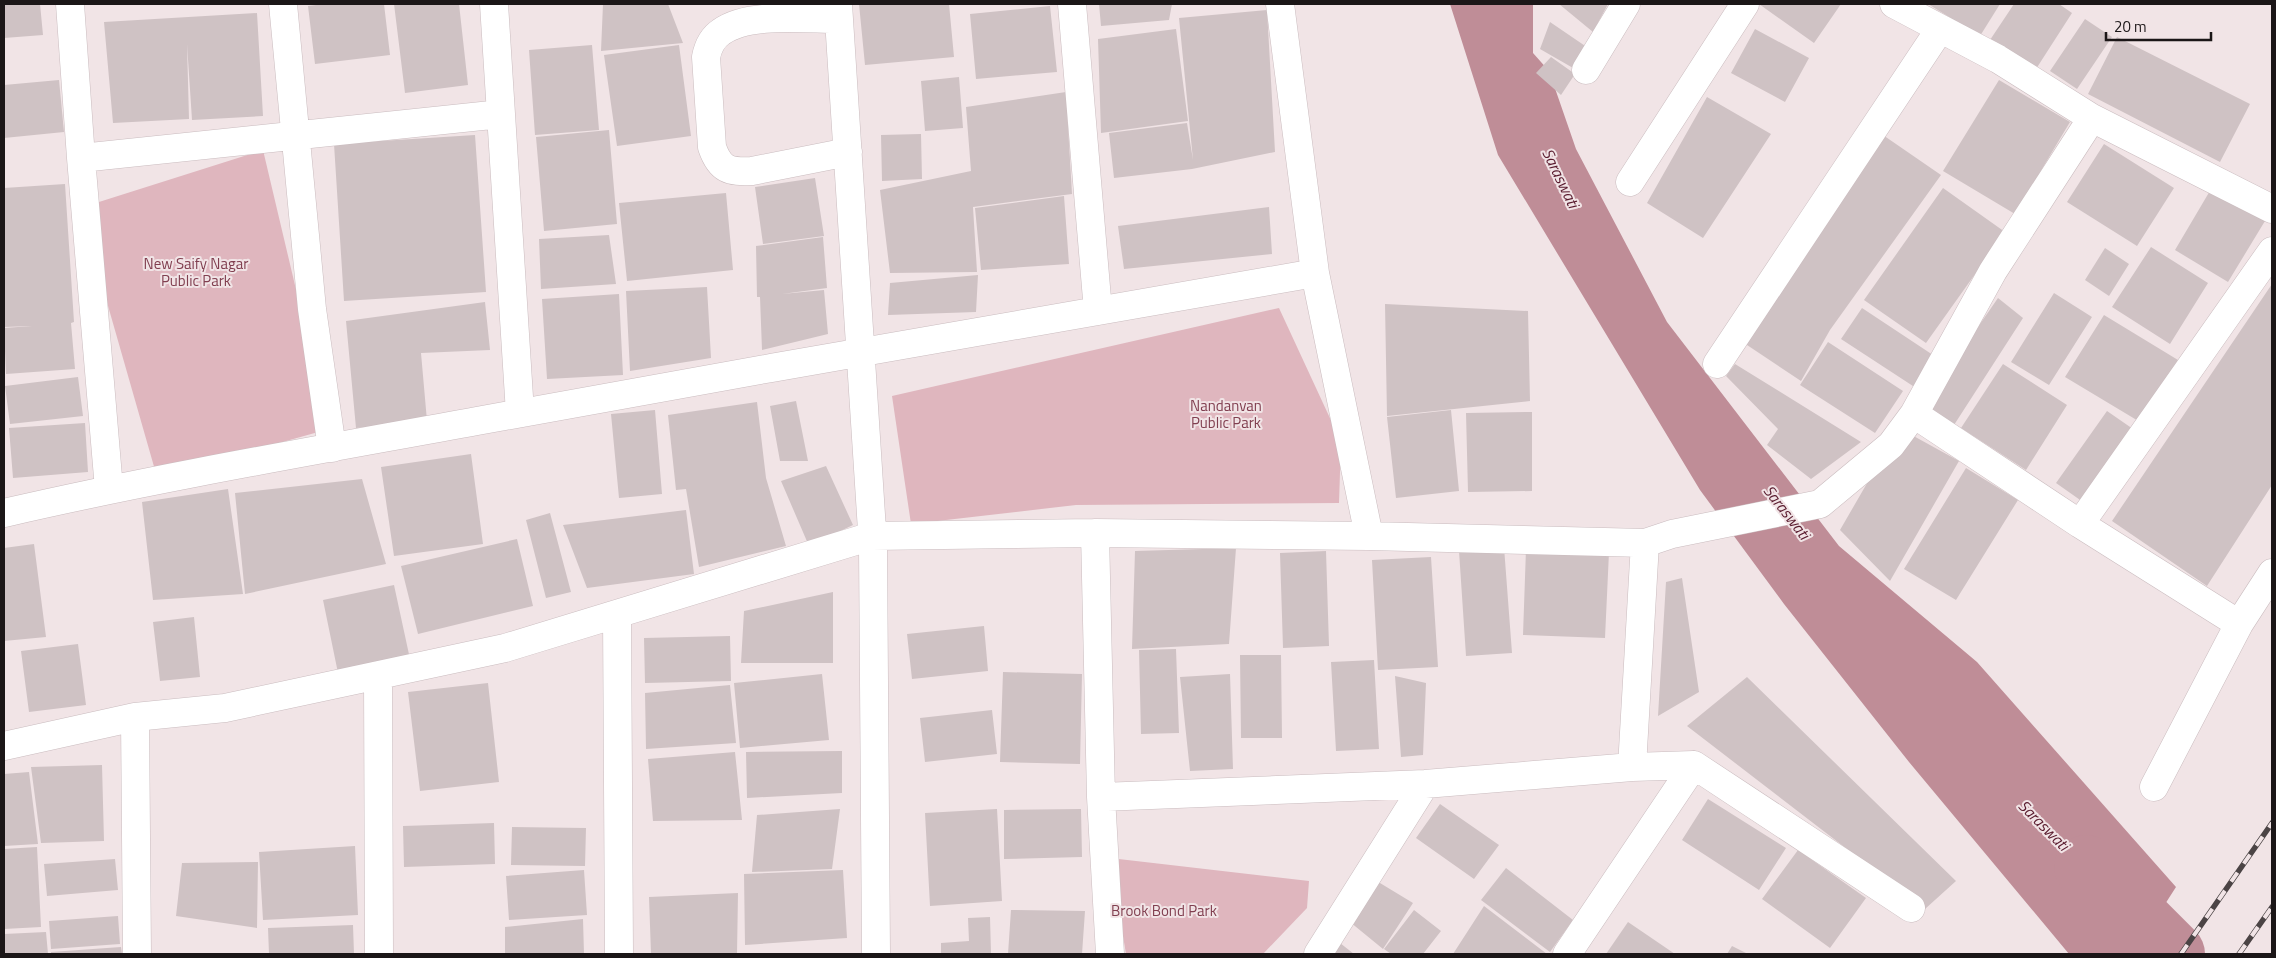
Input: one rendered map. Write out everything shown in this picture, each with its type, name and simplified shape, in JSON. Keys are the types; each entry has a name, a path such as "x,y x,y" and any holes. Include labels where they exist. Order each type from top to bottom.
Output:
{"street":[{"path":"70,4 80,158 109,489"},
{"path":"283,4 312,309 332,448"},
{"path":"494,4 520,413"},
{"path":"1072,4 1098,311"},
{"path":"1280,4 1315,273 1369,536"},
{"path":"1586,70 1626,4"},
{"path":"1630,182 1745,4"},
{"path":"1894,4 1998,59 2092,118 2272,208"},
{"path":"848,152 752,171 737,172 726,169 717,160 712,147 706,57 709,44 721,32 737,24 756,20 838,11 848,152 872,536 876,954"},
{"path":"1717,364 1940,29"},
{"path":"80,158 501,114"},
{"path":"4,746 136,717 225,708 505,648 872,536 1095,533 1369,536 1645,543 1672,534 1820,504 1892,445 1914,414 1993,271 2092,118"},
{"path":"2080,524 2272,251"},
{"path":"4,513 109,489 520,413 1315,273"},
{"path":"1914,414 2080,524 2239,624"},
{"path":"1095,533 1101,797 1110,954"},
{"path":"1632,767 1645,543"},
{"path":"2154,787 2239,624 2272,573"},
{"path":"617,614 619,954"},
{"path":"378,676 379,954"},
{"path":"136,717 138,954"},
{"path":"1101,797 1425,784 1632,767 1694,765 1911,908"},
{"path":"1567,954 1694,765"},
{"path":"1318,954 1425,784"}],"green space":[{"name":"New Saify Nagar Public Park","path":"263,150 329,429 157,477 80,208"},
{"name":"Nandanvan Public Park","path":"1279,308 1341,442 1339,503 1076,505 911,524 892,396"},
{"name":"Brook Bond Park","path":"1110,858 1309,881 1307,908 1263,954 1126,954"}],"water":[{"path":"1450,4 1533,4 1533,53 1549,71 1576,149 1667,322 1839,546 1977,662 2176,887 2133,954 2069,954 1909,762 1784,604 1700,490 1498,155"}],"building":[{"path":"4,4 40,4 43,35 4,38"},
{"path":"324,4 384,4 390,55 315,64 308,6"},
{"path":"394,4 459,4 468,85 405,93"},
{"path":"603,4 668,4 683,43 601,51"},
{"path":"859,4 949,4 954,57 865,65"},
{"path":"1099,4 1172,4 1169,20 1101,26"},
{"path":"1559,4 1608,4 1593,32"},
{"path":"1759,4 1841,4 1814,43"},
{"path":"1928,4 2000,4 1980,36"},
{"path":"2014,4 2059,4 2072,13 2036,69 1990,40"},
{"path":"1050,6 1057,72 976,79 970,14"},
{"path":"1267,10 1275,152 1192,169 1114,178 1109,133 1187,123 1193,160 1179,18"},
{"path":"257,13 263,116 192,120 187,44 189,119 113,123 104,22"},
{"path":"2085,19 2112,37 2077,89 2050,71"},
{"path":"1550,22 1594,52 1580,72 1540,49"},
{"path":"1176,29 1188,121 1101,133 1098,39"},
{"path":"1755,29 1809,58 1785,102 1731,73"},
{"path":"2117,37 2250,104 2220,162 2088,94"},
{"path":"592,45 599,130 535,135 529,50"},
{"path":"679,45 691,136 617,146 604,55"},
{"path":"1551,57 1575,74 1561,95 1536,73"},
{"path":"959,77 963,128 925,131 921,81"},
{"path":"59,80 64,132 4,138 4,85"},
{"path":"1999,80 2070,122 2015,214 1943,171"},
{"path":"1066,92 1072,194 973,207 977,272 890,273 880,190 971,171 966,107"},
{"path":"1707,97 1771,134 1703,238 1647,203"},
{"path":"609,130 617,224 544,231 536,137"},
{"path":"1880,133 1941,175 1830,330 1801,381 1744,343"},
{"path":"921,134 922,179 882,181 881,135"},
{"path":"475,135 486,292 344,301 334,144"},
{"path":"2104,144 2174,188 2137,246 2067,202"},
{"path":"815,178 824,236 763,244 755,187"},
{"path":"65,184 74,322 71,323 75,369 6,374 4,328 32,326 4,327 4,188"},
{"path":"2214,184 2268,216 2228,282 2175,250"},
{"path":"1943,188 2005,232 1926,343 1864,300"},
{"path":"726,193 733,270 627,281 619,203"},
{"path":"1064,196 1069,264 981,270 975,208"},
{"path":"1269,207 1272,254 1124,269 1118,226"},
{"path":"609,235 616,284 541,289 539,239"},
{"path":"823,237 827,288 782,294 824,290 828,334 762,350 760,297 757,297 756,246"},
{"path":"2151,247 2208,283 2170,344 2112,307"},
{"path":"2105,248 2129,264 2109,296 2085,280"},
{"path":"978,275 976,312 888,315 890,283"},
{"path":"2272,284 2272,485 2207,586 2112,521"},
{"path":"707,287 711,358 630,371 626,291"},
{"path":"2054,293 2092,317 2049,385 2011,362"},
{"path":"619,294 623,375 547,379 542,299"},
{"path":"1998,298 2023,318 1954,425 1924,405"},
{"path":"485,302 490,350 421,353 427,421 356,428 346,321"},
{"path":"1385,304 1528,311 1530,401 1387,416"},
{"path":"1862,308 1936,357 1916,388 1841,339"},
{"path":"2104,315 2178,360 2140,422 2065,377"},
{"path":"1828,342 1903,391 1875,433 1800,385"},
{"path":"1735,364 1861,442 1811,479 1767,445 1778,429 1726,376"},
{"path":"2003,364 2067,405 2026,470 1961,428"},
{"path":"78,377 83,416 10,424 5,386"},
{"path":"796,401 808,461 780,461 770,406"},
{"path":"757,402 766,478 786,546 699,567 686,489 676,490 668,415"},
{"path":"655,410 662,494 619,498 611,414"},
{"path":"1451,410 1459,491 1396,498 1387,417"},
{"path":"2107,411 2133,429 2083,502 2056,483"},
{"path":"1532,412 1532,491 1468,492 1466,413"},
{"path":"85,423 88,472 13,478 9,428"},
{"path":"1899,428 1959,461 1890,581 1840,530"},
{"path":"471,454 483,544 394,556 381,467"},
{"path":"826,466 853,525 809,546 781,481"},
{"path":"1966,468 2018,500 1956,600 1904,569"},
{"path":"362,479 386,564 245,594 235,493"},
{"path":"228,489 243,594 153,600 142,502"},
{"path":"686,510 694,574 587,588 563,525"},
{"path":"550,513 571,592 546,598 526,520"},
{"path":"517,539 533,606 418,634 401,566"},
{"path":"34,544 46,637 4,641 4,548"},
{"path":"1504,547 1512,653 1466,656 1459,551"},
{"path":"1236,548 1229,644 1132,649 1135,551"},
{"path":"1526,549 1609,552 1605,638 1523,635"},
{"path":"1326,551 1329,646 1283,648 1280,553"},
{"path":"1431,557 1438,667 1378,670 1372,560"},
{"path":"1682,578 1699,692 1658,716 1666,582"},
{"path":"394,585 410,659 338,673 323,600"},
{"path":"833,592 833,663 741,663 744,611"},
{"path":"194,617 200,677 160,681 153,622"},
{"path":"984,626 988,671 912,679 907,634"},
{"path":"730,636 731,681 645,683 644,638"},
{"path":"78,644 86,705 29,712 21,651"},
{"path":"1176,649 1179,733 1141,734 1139,650"},
{"path":"1240,655 1281,655 1282,738 1241,738"},
{"path":"1374,660 1379,749 1336,751 1331,662"},
{"path":"1003,672 1082,674 1080,764 1000,762"},
{"path":"822,674 829,740 740,748 734,683"},
{"path":"1230,674 1233,769 1190,771 1180,677"},
{"path":"1395,676 1426,683 1423,755 1401,757"},
{"path":"1747,677 1956,881 1925,909 1687,726"},
{"path":"488,683 499,782 420,791 408,692"},
{"path":"730,685 736,743 646,749 645,693"},
{"path":"992,710 997,754 925,762 920,718"},
{"path":"842,751 842,793 747,798 746,752"},
{"path":"735,752 742,820 653,821 648,759"},
{"path":"102,765 104,841 41,843 31,767"},
{"path":"29,772 38,844 4,846 4,774"},
{"path":"1708,799 1786,848 1759,890 1682,840"},
{"path":"1440,804 1499,845 1474,879 1416,838"},
{"path":"840,809 832,869 752,872 757,815"},
{"path":"997,809 1002,901 930,906 925,813"},
{"path":"1081,809 1082,857 1004,859 1004,810"},
{"path":"494,823 495,864 404,867 403,826"},
{"path":"512,827 586,828 585,866 511,865"},
{"path":"355,846 358,915 263,920 259,852"},
{"path":"37,847 41,927 4,929 4,849"},
{"path":"1798,850 1866,898 1830,948 1762,899"},
{"path":"115,859 118,890 47,896 44,864"},
{"path":"258,862 257,928 176,916 182,863"},
{"path":"1506,868 1573,920 1550,952 1481,900"},
{"path":"584,870 587,915 509,920 506,876"},
{"path":"843,870 847,938 745,945 744,874"},
{"path":"1375,880 1413,903 1383,949 1350,922"},
{"path":"738,893 737,954 651,954 649,897"},
{"path":"1484,906 1547,954 1453,954"},
{"path":"1011,910 1085,911 1082,954 1008,954"},
{"path":"1414,910 1441,931 1423,954 1391,954 1384,949"},
{"path":"118,916 120,944 51,949 49,921"},
{"path":"990,917 991,954 941,954 941,943 969,941 968,918"},
{"path":"583,919 584,954 505,954 505,927"},
{"path":"1628,922 1675,954 1606,954"},
{"path":"353,925 354,954 269,954 268,928"},
{"path":"46,932 48,954 4,954 4,934"},
{"path":"1340,943 1354,954 1333,954"},
{"path":"1732,946 1748,954 1727,954"},
{"path":"121,947 122,954 51,954 51,952"}],"waterway":[{"name":"Saraswati","path":"2086,867 2173,954"}],"railway":[{"path":"2181,954 2272,823"},
{"path":"2239,954 2272,907"}]}
